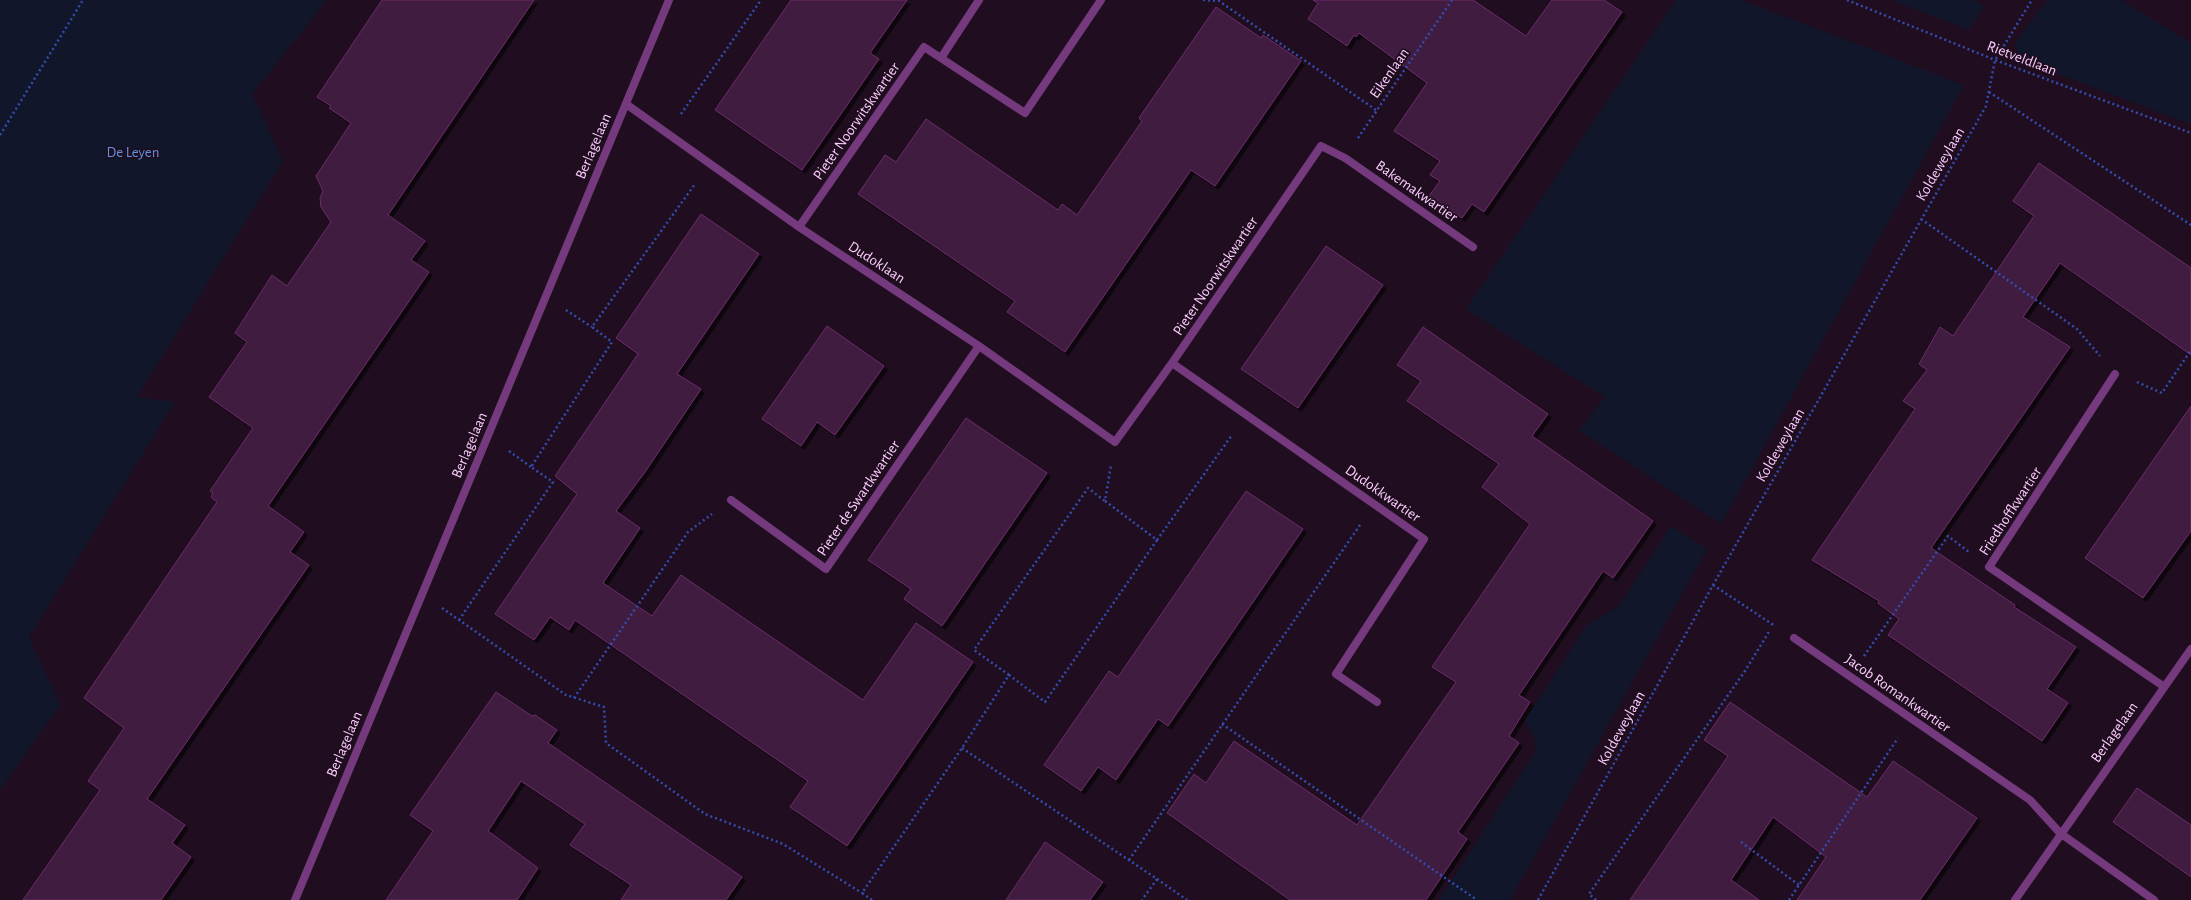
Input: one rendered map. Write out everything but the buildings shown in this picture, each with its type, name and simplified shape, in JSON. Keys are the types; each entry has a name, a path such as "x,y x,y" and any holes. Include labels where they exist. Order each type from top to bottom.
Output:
{"street":[{"name":"Berlagelaan","path":"295,900 669,0"},
{"path":"941,58 979,0"},
{"name":"Pieter Noorwitskwartier","path":"799,227 924,47 1025,113 1101,0"},
{"name":"Dudoklaan","path":"626,104 799,227 979,346 1115,442"},
{"name":"Pieter Noorwitskwartier","path":"1115,442 1172,363 1321,146 1345,158"},
{"name":"Bakemakwartier","path":"1345,158 1473,247"},
{"name":"Pieter de Swartkwartier","path":"731,500 826,569 979,346"},
{"name":"Dudokkwartier","path":"1172,363 1424,539 1336,674 1377,702"},
{"name":"Friedhoffkwartier","path":"2116,374 1990,567 2163,686"},
{"name":"Jacob Romankwartier","path":"1794,638 2030,800 2060,833"},
{"name":"Berlagelaan","path":"2015,900 2163,686 2191,649"},
{"path":"2060,833 2154,900"}],"path":[{"path":"0,136 83,0"},
{"path":"667,133 761,0"},
{"path":"1203,0 1219,1 1376,110"},
{"name":"Eikenlaan","path":"1345,158 1376,110 1452,0"},
{"name":"Rietveldlaan","path":"1847,0 1995,60 2191,134"},
{"name":"Koldeweylaan","path":"1538,900 1713,585 1986,106 1995,60 2032,0"},
{"path":"1989,92 2191,225"},
{"path":"592,327 710,164"},
{"path":"1921,219 2077,329 2116,374 2162,393 2191,350"},
{"path":"459,620 553,482 531,467 612,342 546,296"},
{"path":"1157,540 1088,488 974,650 1045,702 1246,415"},
{"path":"1105,501 1115,442"},
{"path":"574,698 688,532 731,500"},
{"path":"1129,860 1374,504"},
{"path":"1850,676 1948,536 1990,567"},
{"path":"1713,585 1794,638"},
{"path":"422,594 566,695 604,707 606,743 704,814 782,844 872,900"},
{"path":"1596,900 1589,894 1745,671 1773,625"},
{"path":"862,893 962,748 1009,675"},
{"path":"1789,900 1911,719"},
{"path":"1222,724 1477,900"},
{"path":"962,748 1188,900"},
{"path":"1740,842 1799,885"},
{"path":"1142,900 1157,879"}],"green space":[{"name":"De Leyen","path":"0,0 327,0 252,94 283,161 137,397 175,402 29,637 60,705 0,790"},
{"path":"1676,0 1741,0 1964,85 1721,524 1579,430 1605,397 1466,309"},
{"path":"1891,0 1974,0 1984,7 1969,30"},
{"path":"2047,0 2121,0 2191,43 2191,124 2019,59 2016,42"},
{"path":"1671,526 1707,549 1510,900 1439,900 1536,750 1535,740 1525,720 1586,626 1619,606"}]}
